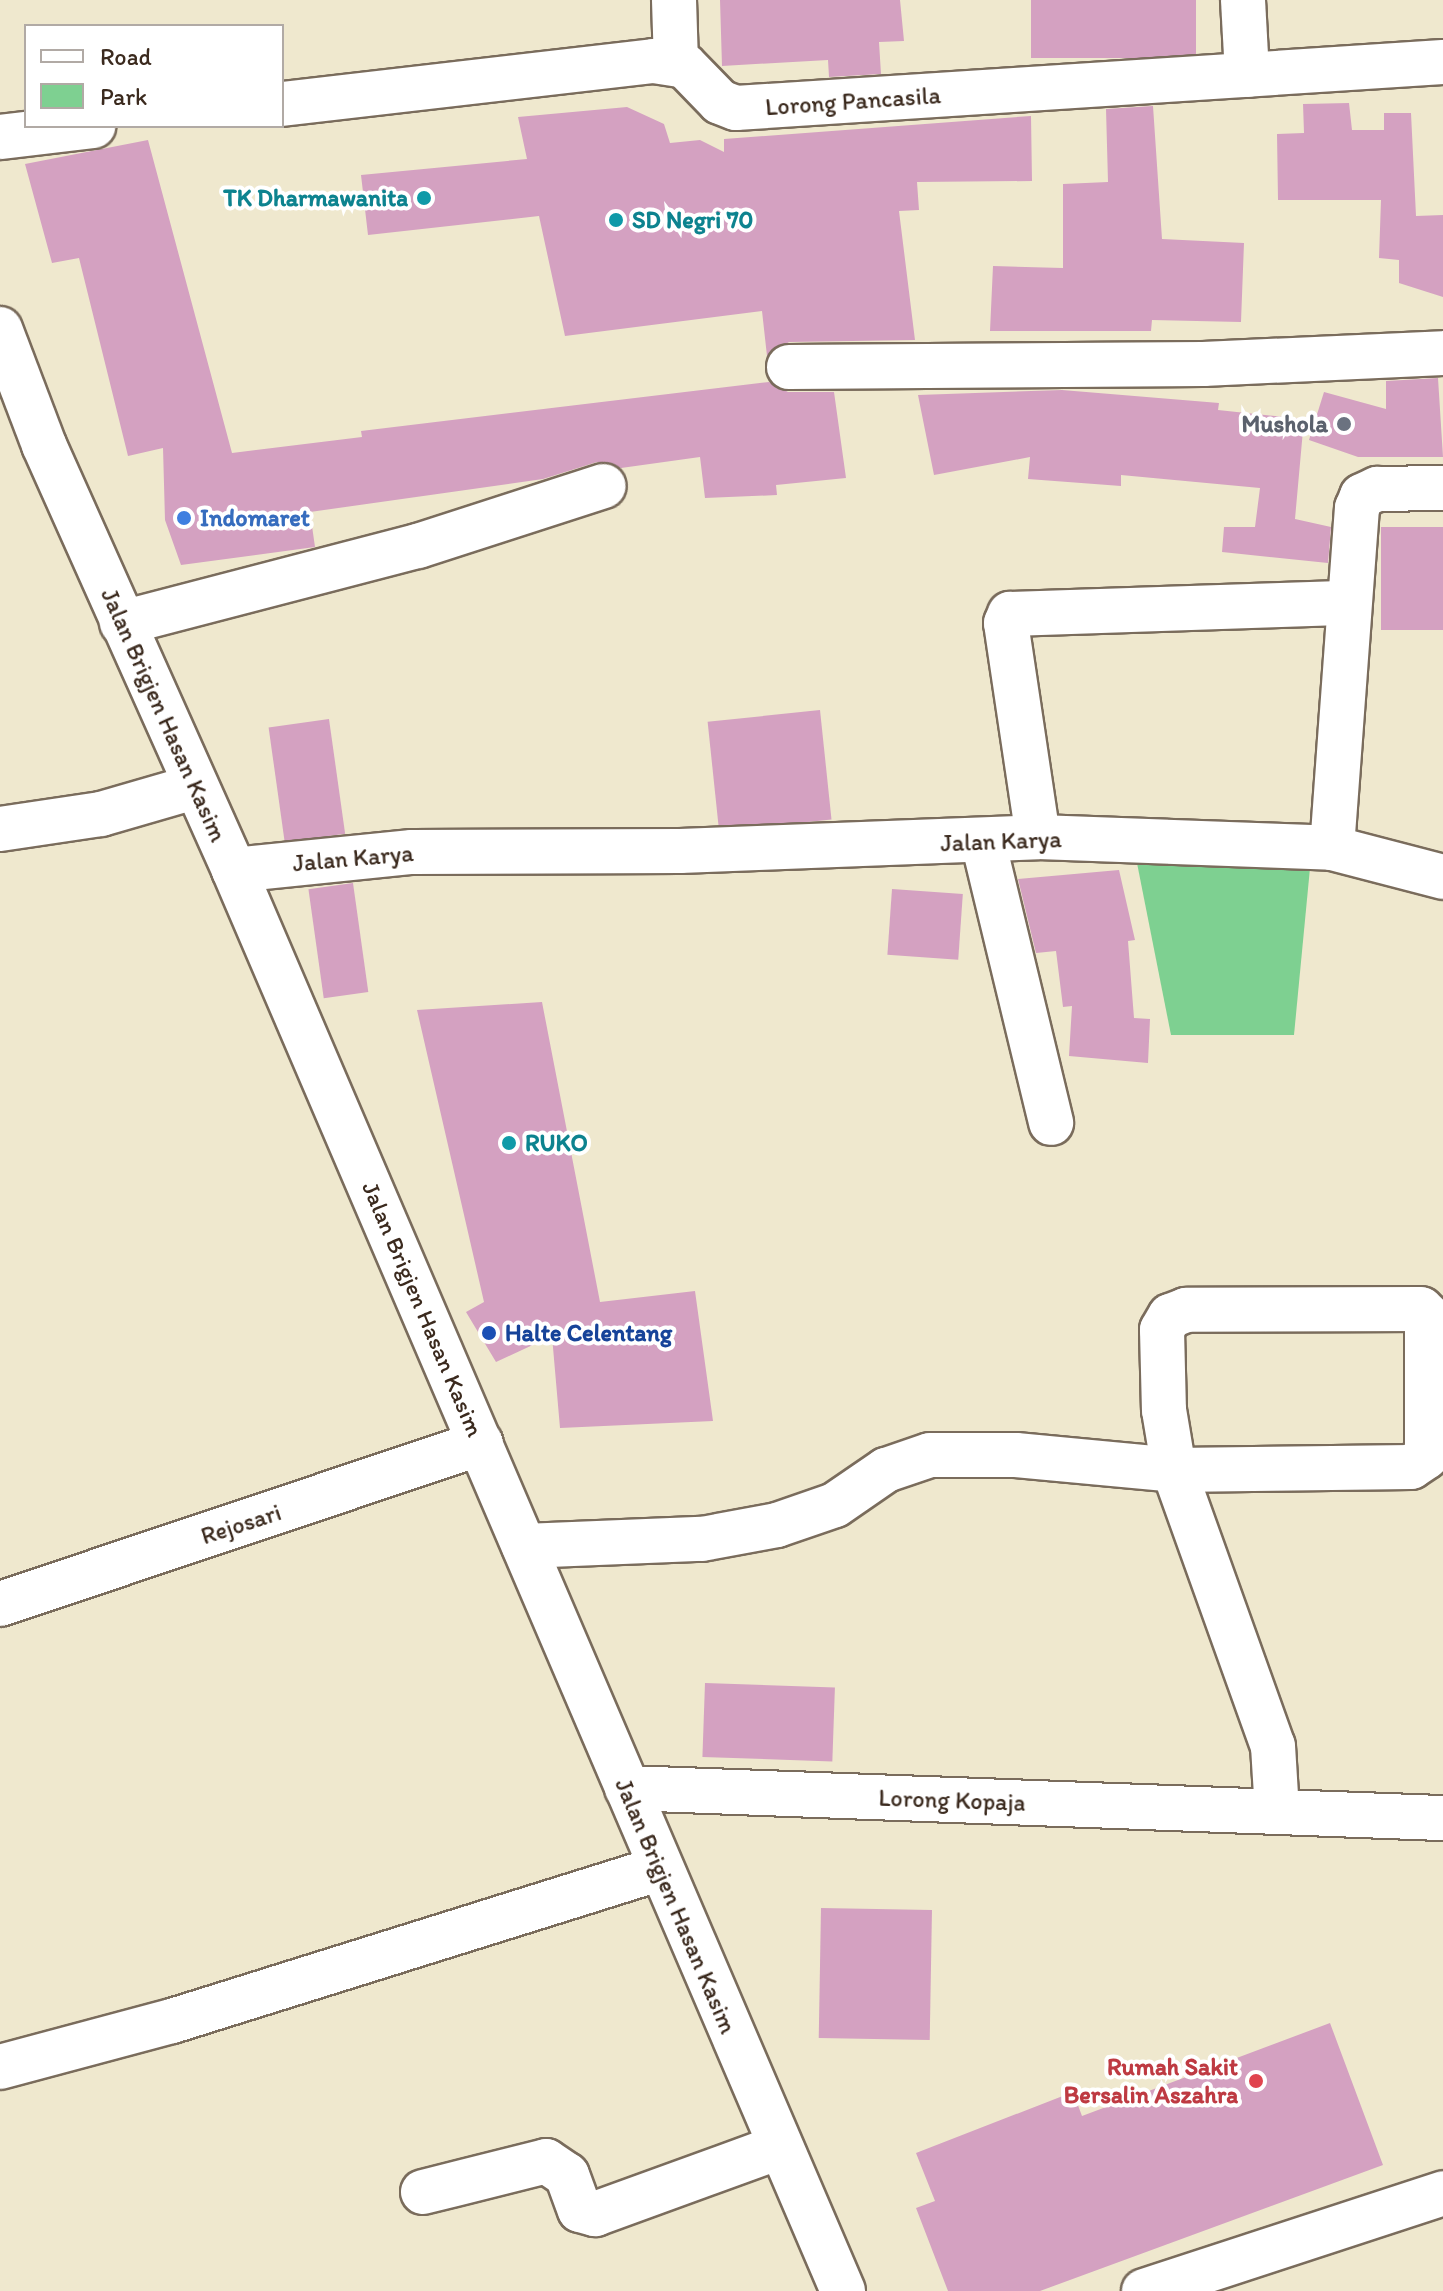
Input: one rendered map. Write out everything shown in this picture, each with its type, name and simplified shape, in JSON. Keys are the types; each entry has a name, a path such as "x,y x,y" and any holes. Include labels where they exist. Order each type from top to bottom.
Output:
{"street":[{"path":"284,104 608,65 676,62 674,0"},
{"path":"1243,0 1247,75"},
{"name":"Lorong Pancasila","path":"676,62 720,102 736,108 1443,62"},
{"path":"0,137 76,128"},
{"name":"Jalan Brigjen Hasan Kasim","path":"0,329 122,623 234,870 481,1443 627,1788 658,1869 843,2291"},
{"path":"789,367 1203,364 1443,353"},
{"path":"122,623 418,546 604,486"},
{"path":"1332,848 1349,603 1362,496 1377,489 1443,488"},
{"path":"1038,837 1006,623 1010,614 1349,603"},
{"path":"0,829 101,814 194,787"},
{"name":"Jalan Karya","path":"234,870 412,852 680,851 1038,837 1332,848 1443,877"},
{"path":"983,841 1051,1123"},
{"path":"524,1546 702,1539 777,1525 845,1501 886,1470 930,1455 1016,1455 1174,1470 1420,1464 1427,1446 1427,1315 1421,1309 1186,1310 1170,1316 1162,1338 1164,1410 1174,1470 1273,1746 1277,1812"},
{"name":"Rejosari","path":"0,1604 481,1443"},
{"name":"Lorong Kopaja","path":"627,1788 1443,1818"},
{"path":"0,2067 172,2021 658,1869"},
{"path":"423,2192 546,2161 567,2175 580,2210 595,2214 779,2147"},
{"path":"1144,2291 1443,2193"}],"green space":[{"path":"1136,858 1310,868 1294,1035 1171,1035"}],"building":[{"path":"720,0 900,0 904,41 879,42 881,74 829,77 828,60 722,66"},
{"path":"1031,0 1196,0 1196,58 1031,58"},
{"path":"1349,103 1352,130 1384,130 1384,113 1411,113 1416,216 1443,215 1443,297 1399,283 1399,260 1379,258 1381,200 1278,200 1277,134 1304,133 1303,104"},
{"path":"1153,106 1162,239 1244,243 1241,322 1152,320 1151,331 990,331 993,266 1063,268 1063,184 1108,182 1106,109"},
{"path":"627,107 664,124 670,143 700,140 724,152 724,139 1031,116 1032,181 917,182 919,210 899,211 915,340 789,342 767,356 762,311 565,336 539,216 368,235 361,175 527,159 518,117"},
{"path":"148,140 232,453 362,437 361,431 769,382 788,392 834,392 846,478 776,485 777,495 705,498 700,457 621,468 597,462 543,479 310,512 315,547 181,565 165,520 163,448 128,456 79,258 52,263 25,164"},
{"path":"1438,378 1443,457 1358,457 1309,440 1324,392 1386,409 1386,381"},
{"path":"1062,390 1219,403 1218,410 1304,419 1295,519 1331,527 1328,563 1222,552 1224,527 1255,527 1260,488 1121,475 1121,486 1028,479 1030,457 934,475 918,395"},
{"path":"1381,527 1443,527 1443,630 1381,630"},
{"path":"820,710 831,819 719,831 708,722"},
{"path":"329,719 345,834 285,842 269,727"},
{"path":"1119,870 1135,940 1128,941 1134,1018 1150,1019 1148,1063 1069,1056 1072,1006 1063,1007 1056,951 1036,953 1018,879"},
{"path":"353,883 368,992 324,998 308,889"},
{"path":"892,889 963,894 958,960 887,955"},
{"path":"542,1002 600,1302 695,1291 713,1421 560,1428 552,1336 496,1362 466,1312 484,1302 417,1010"},
{"path":"705,1683 835,1688 832,1761 702,1757"},
{"path":"821,1908 932,1910 930,2040 819,2038"},
{"path":"1330,2023 1383,2165 1040,2291 948,2291 916,2208 935,2201 916,2153 1073,2092 1082,2116"}],"place":[{"name":"TK Dharmawanita","path":"424,198"},
{"name":"SD Negri 70","path":"616,220"},
{"name":"Mushola","path":"1344,424"},
{"name":"Indomaret","path":"184,518"},
{"name":"RUKO","path":"509,1143"},
{"name":"Halte Celentang","path":"489,1333"},
{"name":"Rumah Sakit Bersalin Aszahra","path":"1256,2081"}]}
